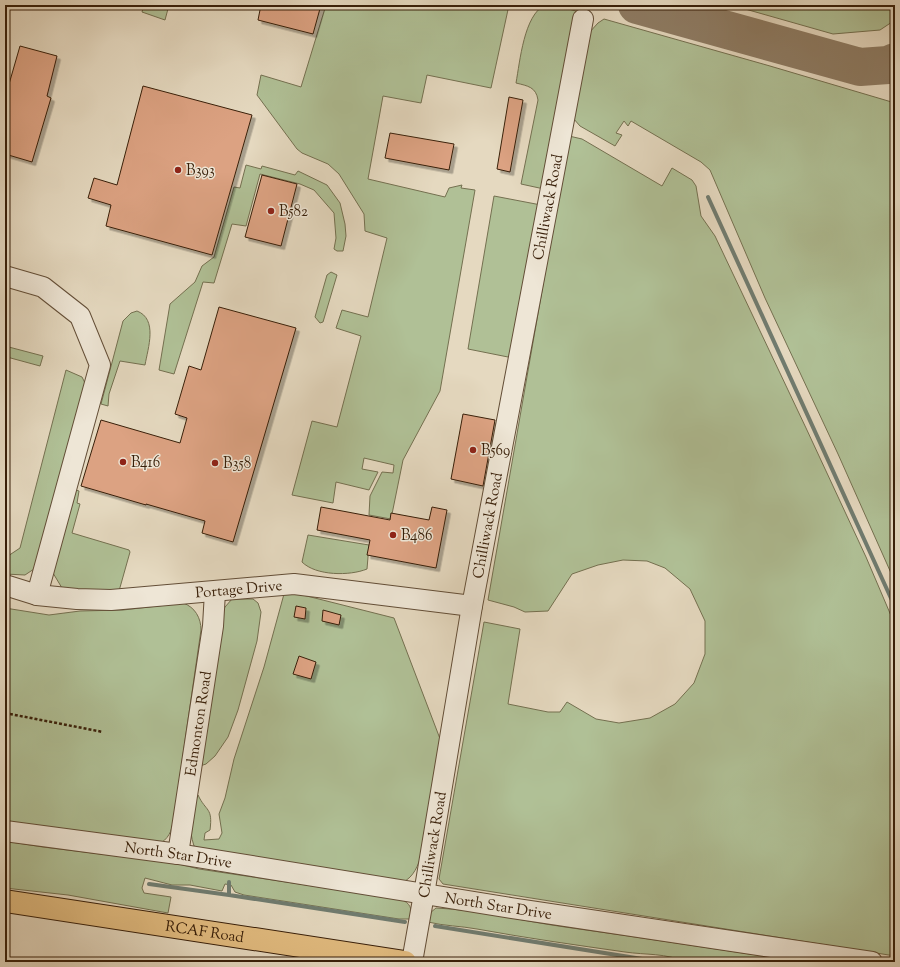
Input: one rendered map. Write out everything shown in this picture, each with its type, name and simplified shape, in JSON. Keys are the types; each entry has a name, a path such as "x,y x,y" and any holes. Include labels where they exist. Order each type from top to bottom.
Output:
{"main road":[{"name":"RCAF Road","path":"5,901 405,962"}],"street":[{"name":"Chilliwack Road","path":"412,962 472,606 583,19"},
{"path":"5,276 43,287 80,316 100,365 37,595"},
{"name":"Portage Drive","path":"5,585 37,595 77,599 111,600 294,584 472,606"},
{"name":"Edmonton Road","path":"178,854 212,626 215,592"},
{"name":"North Star Drive","path":"5,831 178,854 510,908 872,962"}],"path":[{"path":"5,713 103,732"}],"green space":[{"path":"144,5 169,5 165,20 142,12"},
{"path":"326,5 509,5 491,88 427,75 421,103 383,96 368,179 445,197 449,188 462,185 461,188 475,190 440,391 403,460 391,519 369,515 370,496 382,472 393,473 394,465 364,458 362,469 378,472 369,490 336,482 333,503 292,495 312,421 337,427 361,336 336,328 342,310 368,317 387,238 365,231 364,214 339,174 328,164 302,153 297,149 257,95 261,75 301,87"},
{"path":"545,5 553,5 576,11 577,17 544,189 521,184 538,100 535,92 531,88 516,83 521,51 528,28 532,18 538,10"},
{"path":"731,5 895,5 895,20 880,30 833,34"},
{"path":"604,19 895,103 895,582 838,454 765,298 710,170 701,162 631,121 628,126 624,121 616,133 622,135 615,146 580,126 573,118 588,34"},
{"path":"569,136 582,139 662,186 672,168 692,180 696,186 701,216 715,236 866,557 895,625 895,956 443,884 439,879 484,622 520,629 508,704 548,712 560,712 567,702 596,719 619,723 650,718 675,704 694,683 705,654 705,621 690,589 665,568 647,561 623,560 598,565 572,574 548,611 525,612 514,607 488,600"},
{"path":"246,165 261,169 262,166 295,175 298,171 327,185 340,203 346,236 343,251 337,251 334,249 336,238 334,213 314,190 300,184 260,174 246,226 232,224 214,283 203,282 174,374 159,370 170,304 195,282 202,266 214,257 234,187 240,188"},
{"path":"494,196 541,205 513,358 468,349"},
{"path":"331,272 337,275 323,322 320,323 315,317 327,275"},
{"path":"137,311 148,320 150,327 145,365 120,361 109,394 108,406 101,404 123,321 131,313"},
{"path":"5,346 43,356 40,366 7,357 5,362"},
{"path":"66,370 82,377 85,383 84,392 34,569 25,575 5,574 5,558 20,548"},
{"path":"76,490 79,491 77,503 80,504 72,533 129,550 130,552 119,591 109,592 62,588 53,573"},
{"path":"308,535 369,545 367,569 343,574 324,572 308,567 302,562"},
{"path":"295,593 394,618 442,744 422,854 413,874 403,882 206,851 194,846 191,833 191,820 193,807 198,795 211,817 210,830 205,833 204,840 219,839 222,833 219,814 225,798 234,759 264,667 284,594"},
{"path":"232,599 253,599 258,603 261,612 257,641 238,710 228,737 215,756 206,764 200,766 221,615 225,607"},
{"path":"183,603 194,610 200,621 201,630 174,817 172,828 167,838 161,843 5,823 5,608 49,615 80,611 123,610"},
{"path":"5,841 175,863 199,869 400,899 409,904 411,919 399,919 244,895 235,892 231,885 225,884 222,891 190,885 172,885 145,878 142,888 144,893 171,897 168,913 68,895 5,888"},
{"path":"436,908 485,913 565,927 806,962 685,962 671,957 633,953 428,922 430,913"}],"building":[{"path":"261,5 321,5 313,34 258,20"},
{"path":"20,46 57,56 47,96 51,98 32,162 5,154 5,98"},
{"name":"B393","path":"143,86 252,115 212,255 106,226 111,205 88,198 94,178 117,185"},
{"path":"509,97 523,100 510,172 497,169"},
{"path":"390,133 454,144 449,170 385,158"},
{"name":"B582","path":"262,175 297,184 281,246 245,237"},
{"name":"B358","path":"219,307 296,328 233,542 202,533 205,521 81,486 101,420 180,443 187,418 175,414 189,366 201,370"},
{"name":"B569","path":"463,414 495,420 483,486 451,479"},
{"name":"B486","path":"321,507 390,520 391,513 429,520 432,507 447,510 436,568 367,555 370,540 317,530"},
{"path":"296,606 306,608 305,619 294,617"},
{"path":"323,610 341,615 339,625 322,621"},
{"path":"299,656 316,662 311,679 293,674"}],"waterway":[{"path":"708,197 895,607"},
{"path":"229,882 229,895"},
{"path":"149,884 405,922"},
{"path":"435,926 661,962"}],"taxiway":[{"path":"637,5 860,67 888,65 895,62"}],"place":[{"name":"B393","path":"178,170"},
{"name":"B582","path":"271,211"},
{"name":"B569","path":"473,450"},
{"name":"B416","path":"123,462"},
{"name":"B358","path":"215,463"},
{"name":"B486","path":"393,535"}]}
